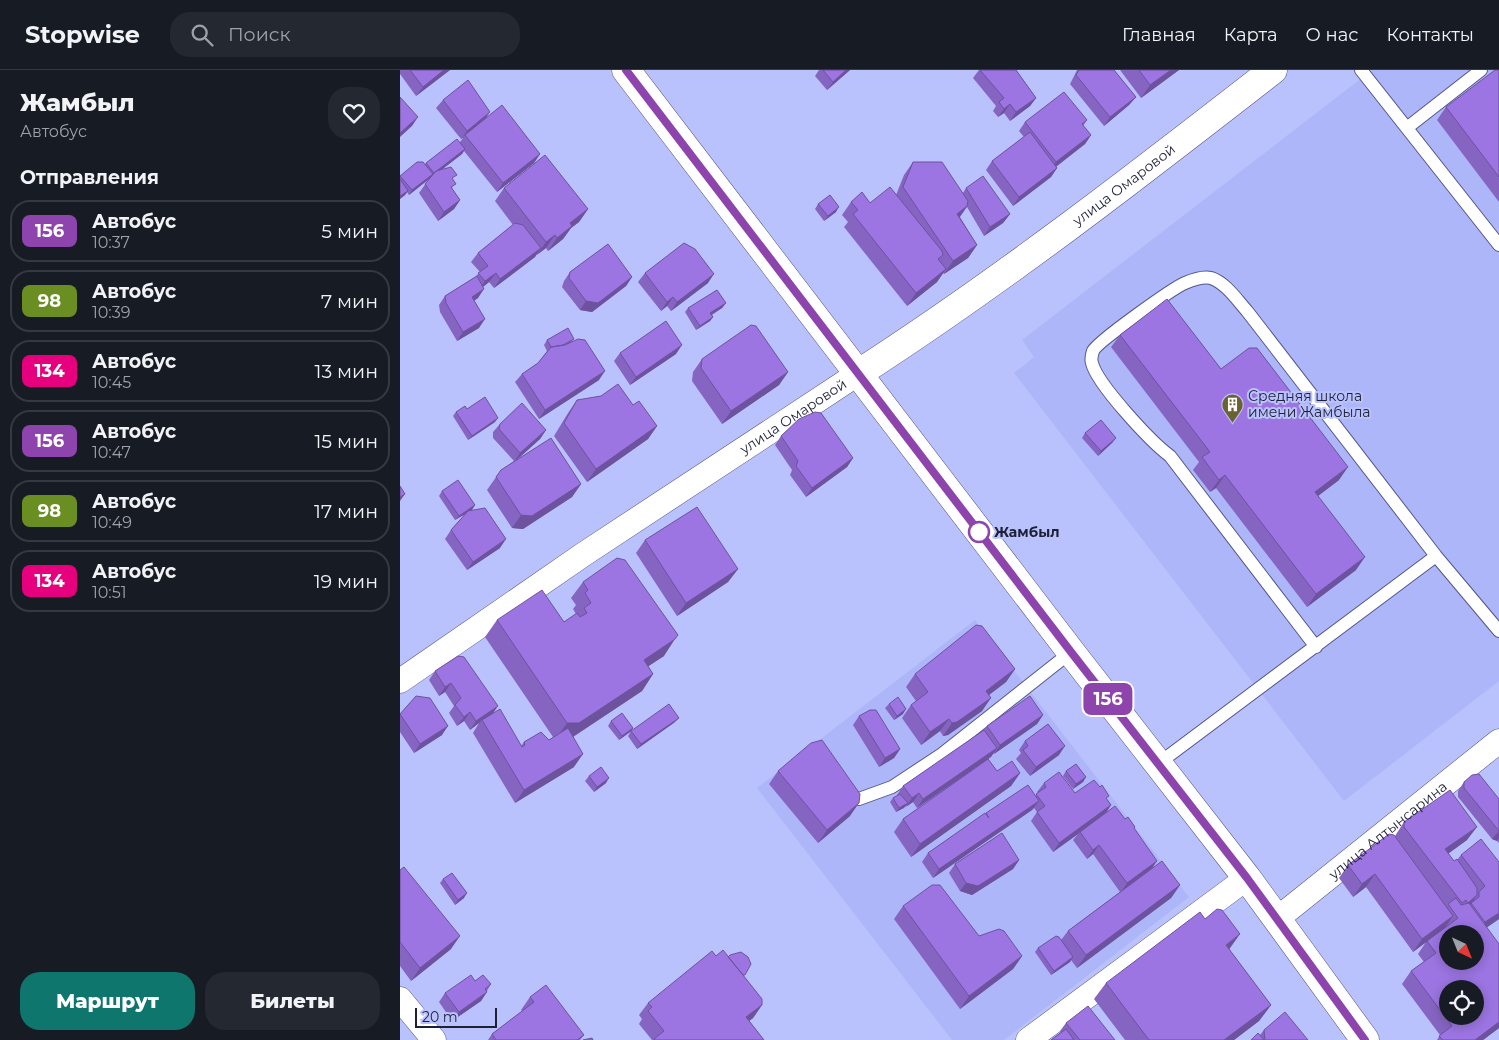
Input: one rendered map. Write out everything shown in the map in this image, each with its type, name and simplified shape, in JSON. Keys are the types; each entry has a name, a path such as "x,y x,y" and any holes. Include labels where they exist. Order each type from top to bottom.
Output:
{"main road":[{"path":"626,70 1071,652 1247,878 1365,1040"},
{"name":"улица Омаровой","path":"859,373 944,318 1088,213 1273,70"}],"street":[{"name":"улица Омаровой","path":"400,681 584,554 859,373"},
{"name":"улица Алтынсарина","path":"1277,919 1499,741"},
{"path":"1028,1040 1247,878"},
{"path":"400,999 434,1040"}],"lane":[{"path":"1362,70 1499,244"},
{"path":"1408,127 1481,70"},
{"path":"1316,647 1170,456 1154,444 1099,378 1092,362 1093,350 1106,338 1183,284 1200,278 1211,278 1224,286 1247,311 1436,556 1499,631"},
{"path":"1159,763 1436,556"},
{"path":"859,799 892,787 942,754 1071,652"}],"shaded area":[{"path":"1372,70 1499,70 1499,681 1344,801 1014,373 1034,357 1022,340"},
{"path":"975,620 1189,897 1004,1040 952,1040 757,788"}],"building":[{"path":"410,70 444,70 423,87"},
{"path":"823,70 846,70 833,82"},
{"path":"980,70 1016,70 1036,98 1016,112 1010,104 1004,109 999,102 1004,98"},
{"path":"1079,70 1114,70 1136,97 1110,117 1076,75"},
{"path":"1139,70 1171,70 1150,85"},
{"path":"1495,70 1499,70 1499,177 1446,107"},
{"path":"468,80 490,112 467,131 443,100"},
{"path":"1064,92 1087,120 1082,124 1091,135 1056,162 1025,122"},
{"path":"400,97 418,117 400,133"},
{"path":"502,105 540,154 503,183 465,135"},
{"path":"1030,132 1057,168 1019,197 992,161"},
{"path":"457,139 465,149 434,173 426,163"},
{"path":"545,155 588,209 570,223 572,226 557,238 555,235 546,242 504,188"},
{"path":"417,162 423,162 433,174 412,190 400,176"},
{"path":"913,162 942,162 968,201 967,206 957,214 977,245 953,261 903,187"},
{"path":"451,167 457,175 452,178 456,184 451,187 460,200 444,212 425,184 436,171"},
{"path":"983,176 1010,214 990,227 966,188"},
{"path":"400,179 408,191 400,196"},
{"path":"890,187 942,251 943,255 938,259 946,269 916,293 853,214 858,210 851,202 862,192 870,203"},
{"path":"830,195 839,207 828,216 818,204"},
{"path":"515,223 523,225 541,248 500,279 496,273 485,281 478,273 488,266 478,253"},
{"path":"684,243 695,249 714,274 677,302 673,297 667,302 645,273"},
{"path":"608,244 632,277 598,303 586,301 569,278 570,272"},
{"path":"477,276 484,289 472,297 485,319 463,332 446,303 445,296"},
{"path":"717,290 726,303 710,313 713,317 700,326 688,308"},
{"name":"Средняя школа имени Жамбыла","path":"1167,299 1221,369 1249,348 1257,348 1348,467 1315,492 1365,557 1316,594 1225,475 1219,480 1202,457 1210,452 1120,335"},
{"path":"666,321 682,345 636,377 620,353"},
{"path":"751,325 756,326 788,372 731,411 701,368 702,359"},
{"path":"568,328 574,339 563,345 551,347 547,340"},
{"path":"578,339 585,340 605,371 545,410 522,374 538,363 551,347 565,345"},
{"path":"618,384 633,405 639,401 657,426 596,469 564,423 577,400 601,396"},
{"path":"485,397 498,418 472,436 456,412 465,406 467,409"},
{"path":"522,403 546,430 520,453 499,429 500,424"},
{"path":"815,412 821,413 853,458 812,488 796,466 798,461 781,436 799,419"},
{"path":"1101,420 1116,438 1101,451 1085,433"},
{"path":"551,438 581,484 532,516 521,515 496,477 501,470"},
{"path":"458,480 475,505 459,516 442,491"},
{"path":"400,486 405,494 400,497"},
{"path":"697,507 738,569 686,603 645,540"},
{"path":"485,508 506,539 473,562 451,530 468,511"},
{"path":"617,558 625,560 678,635 644,660 653,674 579,723 567,723 497,620 542,590 564,622 577,613 580,617 587,613 584,608 591,603 585,593 588,590 583,582"},
{"path":"976,625 982,626 1015,669 986,691 991,698 957,722 952,723 949,719 930,732 911,705 928,692 915,674"},
{"path":"458,656 464,657 498,706 476,721 470,712 464,717 455,705 461,698 451,683 445,687 435,671"},
{"path":"416,696 430,698 448,726 420,744 400,714"},
{"path":"1030,696 1043,715 1000,745 987,726"},
{"path":"898,697 906,709 897,716 889,704"},
{"path":"669,704 679,718 641,744 631,731"},
{"path":"500,709 522,747 525,745 524,742 541,732 549,740 568,728 583,754 524,790 482,720"},
{"path":"870,710 876,710 900,749 885,758 859,716"},
{"path":"622,713 633,728 622,736 611,721"},
{"path":"1048,724 1065,746 1036,767 1023,750 1028,746 1025,741"},
{"path":"984,730 997,748 923,799 919,793 912,798 903,786"},
{"path":"822,740 860,794 859,803 827,830 778,771 811,743"},
{"path":"988,759 997,771 1012,761 1020,773 920,844 903,819"},
{"path":"1076,764 1086,777 1076,784 1066,771"},
{"path":"601,767 609,778 597,787 589,776"},
{"path":"1059,772 1075,793 1094,780 1100,787 1102,785 1109,796 1106,798 1111,805 1059,843 1037,812 1045,806 1036,794 1046,787 1044,783"},
{"path":"1479,774 1499,799 1499,831 1464,788 1464,782 1472,775"},
{"path":"1028,785 1039,801 939,869 928,853 985,813 989,818 986,813"},
{"path":"1450,790 1477,827 1445,849 1454,861 1457,859 1477,888 1477,895 1468,903 1466,900 1462,903 1404,827 1404,822"},
{"path":"900,794 908,803 899,808 893,798"},
{"path":"1115,806 1125,819 1128,817 1157,861 1127,883 1099,845 1093,850 1080,832"},
{"path":"1002,833 1019,860 978,886 966,883 955,864"},
{"path":"1389,834 1394,835 1453,916 1422,939 1375,874 1362,884 1348,865"},
{"path":"1481,839 1499,862 1499,913 1485,922 1471,903 1479,897 1479,892 1485,886 1461,855"},
{"path":"1162,861 1180,885 1086,955 1068,931"},
{"path":"404,867 460,936 420,968 400,942 400,870"},
{"path":"452,873 467,893 458,900 443,879"},
{"path":"932,885 940,885 979,936 999,929 1004,931 1022,956 969,996 903,906"},
{"path":"1456,898 1461,905 1469,903 1499,944 1499,1022 1475,1040 1443,1040 1439,1036 1451,1025 1484,1025 1484,980 1439,980 1439,1009 1411,971 1436,953 1427,941 1439,932 1439,970 1484,970 1484,925 1449,925 1458,918 1448,904"},
{"path":"1217,909 1222,910 1240,934 1226,945 1271,1005 1224,1040 1149,1040 1106,983 1200,912 1205,919"},
{"path":"1056,936 1059,937 1073,957 1054,971 1038,948"},
{"path":"723,950 762,999 762,1005 746,1017 764,1040 655,1040 664,1031 648,1011 652,1007 648,1003 712,951 716,956"},
{"path":"741,952 748,957 751,964 745,975 728,957"},
{"path":"471,975 475,981 483,975 491,984 485,989 487,992 459,1012 445,993"},
{"path":"546,985 584,1035 577,1040 496,1040 492,1034 534,1002 530,997"},
{"path":"1088,1006 1115,1040 1080,1040 1066,1023"},
{"path":"1285,1012 1308,1040 1265,1040 1264,1030"},
{"path":"1066,1029 1074,1040 1051,1040"},
{"path":"1258,1033 1264,1040 1251,1040"}],"bus line":[{"name":"156","path":"626,70 1071,652 1247,878 1365,1040"}],"place":[{"name":"Средняя школа имени Жамбыла","path":"1232,423"},
{"name":"Жамбыл","path":"979,532"}]}
